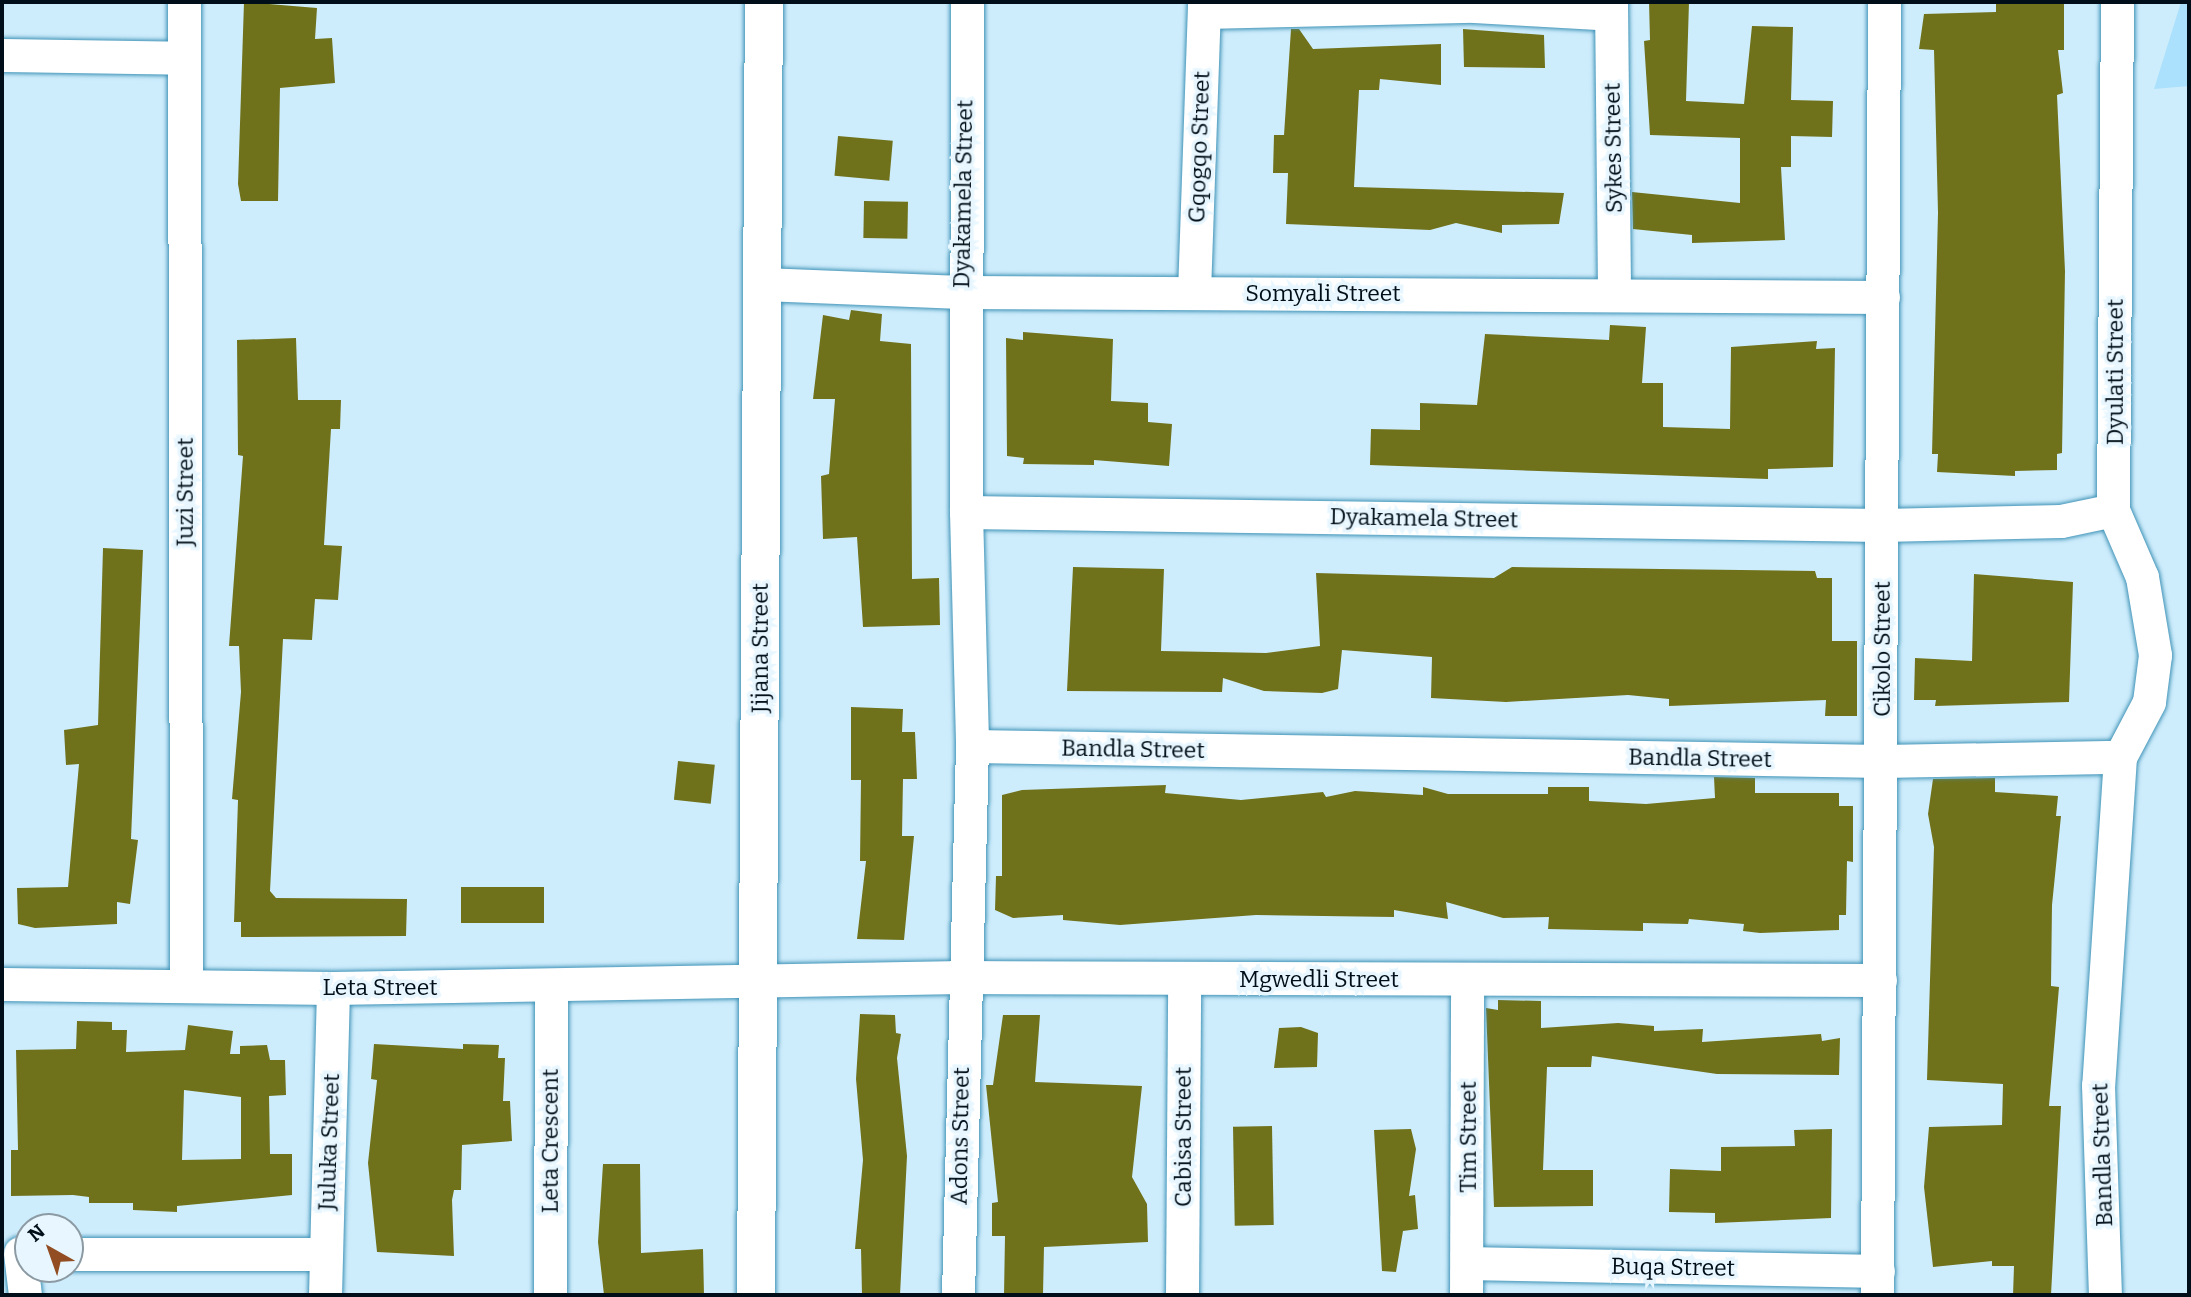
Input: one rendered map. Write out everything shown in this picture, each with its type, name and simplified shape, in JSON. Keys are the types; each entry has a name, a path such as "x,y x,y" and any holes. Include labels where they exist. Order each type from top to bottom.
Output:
{"street":[{"name":"Juzi Street","path":"184,2 186,983"},
{"name":"Jijana Street","path":"756,1295 764,2"},
{"name":"Dyakamela Street","path":"967,2 961,292 972,746"},
{"name":"Cikolo Street","path":"1877,1283 1882,761 1884,2"},
{"name":"Dyulati Street","path":"2113,510 2117,2"},
{"path":"1204,7 1474,4 1611,8"},
{"name":"Gqogqo Street","path":"1194,292 1204,7"},
{"name":"Sykes Street","path":"1611,8 1615,295"},
{"path":"2,55 183,58"},
{"name":"Somyali Street","path":"762,284 961,292 1883,297"},
{"path":"1882,524 2061,521 2113,510 2142,576 2155,655 2149,702 2120,757"},
{"name":"Dyakamela Street","path":"966,512 1882,524"},
{"path":"961,977 972,746"},
{"name":"Bandla Street","path":"972,746 1882,761 2120,757 2098,1085 2105,1295"},
{"name":"Mgwedli Street","path":"757,982 961,977 1880,981"},
{"name":"Adons Street","path":"958,1295 961,977"},
{"name":"Cabisa Street","path":"1182,1295 1184,978"},
{"name":"Tim Street","path":"1466,1295 1469,1263 1467,979"},
{"name":"Leta Street","path":"2,984 186,983 333,988 757,982"},
{"name":"Leta Crescent","path":"550,1295 551,986"},
{"name":"Juluka Street","path":"325,1295 333,988"},
{"path":"84,1254 326,1254"},
{"name":"Buqa Street","path":"1469,1263 1587,1280 1877,1283"}],"shaded area":[{"path":"2181,2 2189,2 2189,86 2154,89"}],"building":[{"path":"244,2 317,8 315,39 332,38 335,83 280,88 278,201 241,201 238,184"},
{"path":"1649,2 1689,2 1686,101 1744,104 1752,26 1793,27 1791,100 1833,101 1832,137 1791,136 1791,167 1781,167 1785,240 1692,243 1692,235 1633,229 1632,192 1740,203 1740,138 1650,135 1644,41 1650,40"},
{"path":"1996,2 2064,2 2064,50 2058,50 2063,93 2057,95 2065,271 2062,453 2057,454 2057,470 2015,471 2015,476 1937,472 1938,454 1932,454 1938,213 1934,50 1919,49 1924,14 1996,12"},
{"path":"1291,29 1299,29 1313,49 1441,44 1441,85 1380,79 1379,90 1359,90 1354,187 1564,193 1559,224 1502,225 1502,233 1456,223 1430,230 1286,224 1288,173 1273,173 1274,135 1284,135"},
{"path":"1463,29 1544,35 1545,68 1464,67"},
{"path":"838,136 893,141 889,181 835,176"},
{"path":"864,201 908,202 907,239 863,238"},
{"path":"851,310 882,314 880,341 911,344 912,579 939,578 940,625 863,627 857,537 823,539 821,476 829,474 835,399 813,399 823,315 849,320"},
{"path":"1610,325 1646,327 1642,383 1663,383 1663,427 1730,429 1731,347 1817,341 1816,349 1835,348 1833,467 1768,469 1768,479 1370,465 1371,429 1420,430 1420,403 1477,405 1485,334 1609,340"},
{"path":"1023,332 1113,339 1111,401 1148,403 1148,422 1172,424 1169,466 1094,460 1094,465 1023,464 1024,458 1007,456 1006,338 1023,340"},
{"path":"296,338 298,400 341,400 340,429 331,429 324,545 342,546 338,600 315,599 312,640 283,639 270,891 276,898 407,899 406,936 241,937 241,922 234,922 238,800 232,799 241,692 239,646 229,646 243,456 238,455 237,340"},
{"path":"103,548 143,550 131,839 138,840 130,904 117,902 117,924 35,928 18,924 17,888 68,887 79,764 66,765 64,730 98,725"},
{"path":"1073,567 1164,569 1161,651 1266,653 1320,646 1316,573 1494,578 1512,567 1815,571 1817,578 1832,578 1832,641 1857,641 1857,716 1825,716 1826,700 1669,706 1669,699 1628,695 1506,702 1431,698 1432,657 1342,650 1338,689 1322,693 1264,691 1223,678 1222,692 1067,691"},
{"path":"1974,574 2073,582 2069,702 1935,706 1936,700 1914,700 1915,658 1972,661"},
{"path":"851,707 903,709 902,732 915,732 917,779 903,779 902,836 914,836 904,940 857,939 866,861 860,861 861,780 851,780"},
{"path":"678,761 715,765 711,804 674,800"},
{"path":"1714,777 1755,778 1755,793 1839,793 1839,806 1853,806 1853,862 1847,861 1846,915 1839,915 1839,930 1760,933 1743,931 1744,924 1689,919 1688,924 1643,923 1643,931 1548,929 1549,917 1503,918 1446,902 1448,919 1394,910 1394,917 1256,915 1120,925 1063,920 1063,915 1013,918 995,910 996,876 1002,876 1002,795 1022,790 1166,785 1165,793 1241,800 1323,792 1326,797 1355,791 1423,795 1423,787 1448,794 1548,794 1548,787 1589,787 1589,801 1646,804 1715,798"},
{"path":"1995,778 1995,792 2058,796 2056,816 2061,816 2052,905 2051,986 2059,987 2049,1106 2061,1106 2051,1295 2013,1295 2014,1266 1992,1266 1992,1261 1933,1267 1924,1187 1929,1127 2002,1125 2003,1084 1927,1080 1934,847 1928,814 1933,779"},
{"path":"461,887 544,887 544,923 461,923"},
{"path":"1498,1000 1541,1001 1541,1028 1618,1023 1654,1026 1654,1031 1703,1029 1702,1042 1821,1034 1822,1041 1840,1038 1839,1075 1717,1074 1592,1056 1591,1067 1547,1067 1543,1170 1593,1170 1593,1206 1494,1207 1486,1008 1498,1010"},
{"path":"860,1014 895,1015 896,1033 901,1034 897,1058 907,1156 900,1295 862,1295 861,1249 855,1249 863,1160 856,1079"},
{"path":"1003,1015 1040,1015 1035,1082 1142,1086 1132,1177 1147,1204 1148,1242 1044,1247 1043,1295 1004,1295 1005,1236 992,1236 992,1203 998,1202 986,1085 993,1085"},
{"path":"77,1021 112,1022 112,1030 127,1030 126,1052 185,1050 188,1025 233,1031 230,1054 240,1054 240,1046 267,1045 270,1060 285,1060 286,1095 269,1096 270,1154 292,1154 292,1195 177,1206 177,1212 133,1210 133,1203 89,1203 89,1197 73,1195 11,1196 11,1150 18,1150 16,1050 76,1049","holes":["184,1090 241,1097 241,1159 182,1160"]},
{"path":"1301,1027 1318,1033 1317,1067 1274,1068 1279,1028"},
{"path":"374,1044 463,1049 463,1044 499,1045 498,1058 505,1058 503,1101 510,1101 512,1141 462,1145 461,1190 454,1190 452,1200 454,1256 377,1252 368,1163 377,1080 371,1079"},
{"path":"1272,1126 1274,1225 1235,1226 1233,1127"},
{"path":"1411,1129 1416,1149 1409,1196 1415,1195 1418,1229 1403,1231 1396,1272 1382,1271 1374,1130"},
{"path":"1832,1129 1831,1218 1715,1223 1715,1213 1669,1212 1670,1169 1721,1171 1721,1147 1795,1146 1794,1130"},
{"path":"603,1164 640,1164 641,1253 703,1249 704,1295 604,1295 598,1242"}]}
